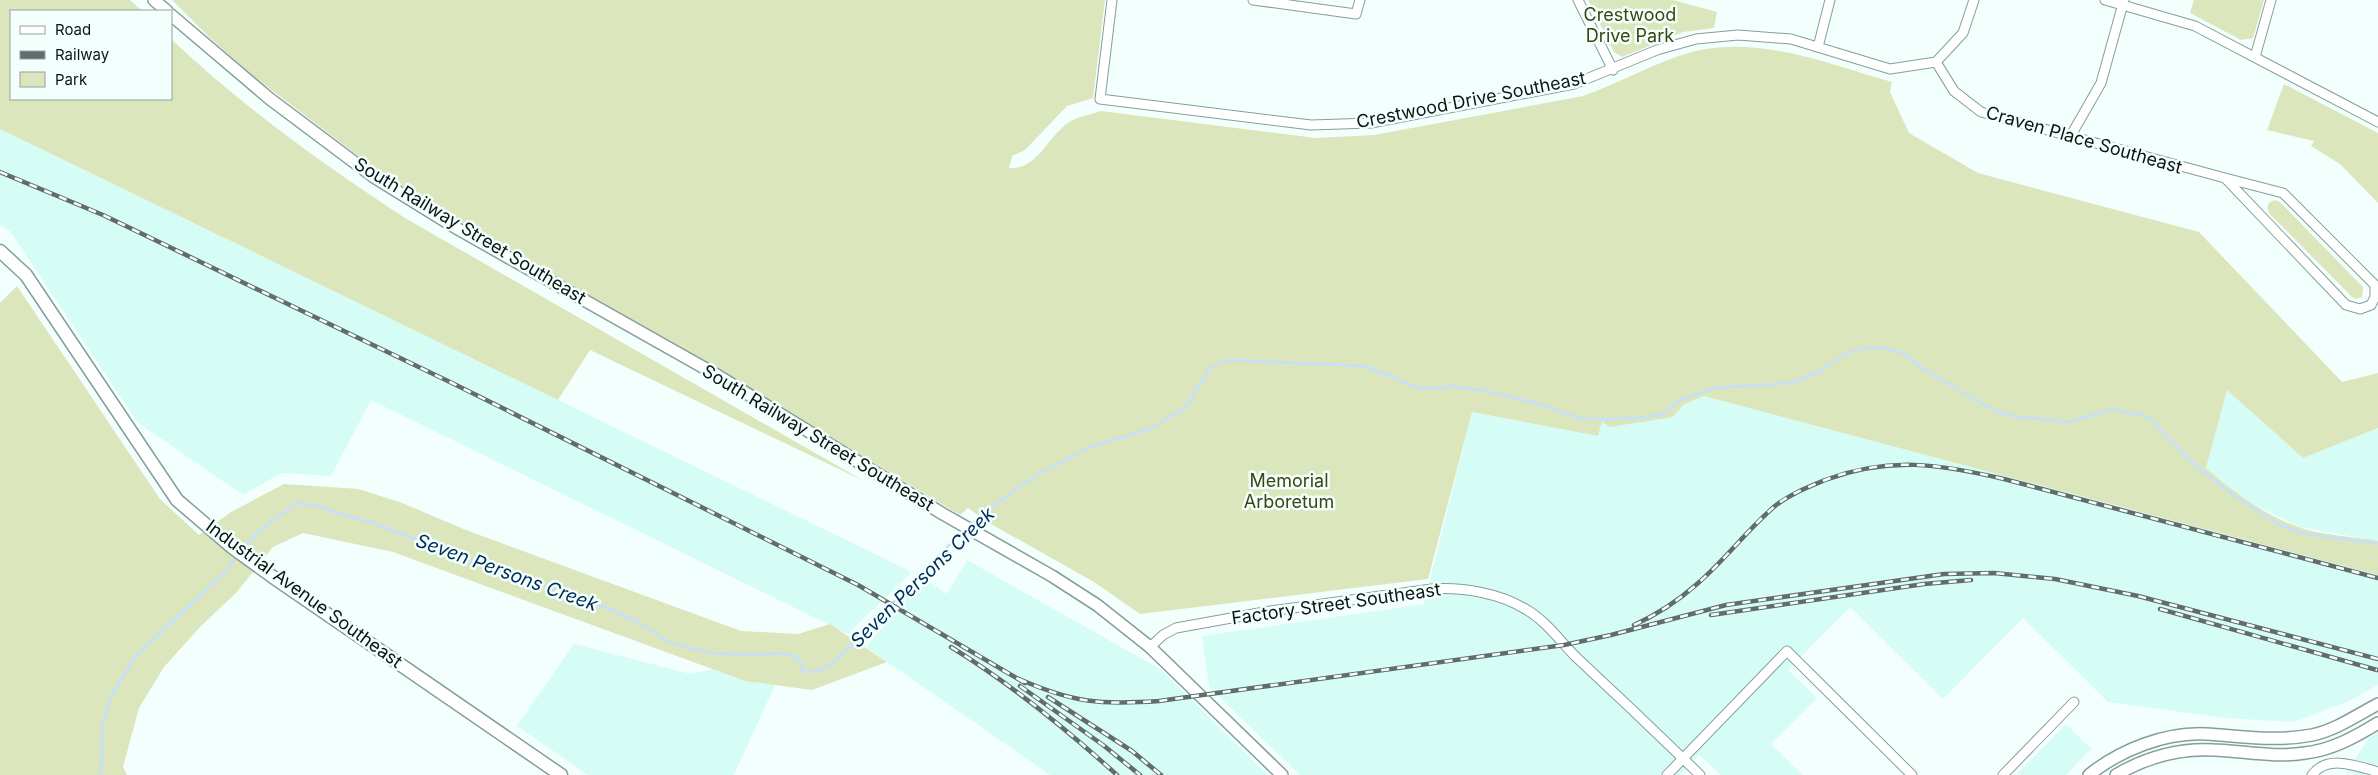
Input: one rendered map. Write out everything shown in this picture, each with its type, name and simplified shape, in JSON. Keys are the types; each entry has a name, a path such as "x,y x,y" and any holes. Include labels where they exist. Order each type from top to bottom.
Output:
{"main road":[{"name":"Industrial Avenue Southeast","path":"0,251 26,275 177,500 233,548 273,577 561,775"}],"street":[{"path":"154,0 166,10"},
{"name":"Crestwood Drive Southeast","path":"1112,0 1100,99 1311,125 1371,123 1574,84 1612,70 1656,50 1696,39 1717,36 1738,35 1790,39 1890,69 1936,62"},
{"path":"1253,0 1356,14 1360,0"},
{"path":"1578,0 1612,70"},
{"path":"1818,47 1830,0"},
{"path":"1936,62 1963,33 1974,0"},
{"path":"2105,0 2124,2 2195,26 2378,122"},
{"path":"2256,57 2271,0"},
{"path":"2070,137 2101,83 2124,2"},
{"name":"South Railway Street Southeast","path":"172,16 202,43 325,142 374,177 458,229 715,374 951,519 1052,576 1097,605 1150,648 1282,775"},
{"name":"Craven Place Southeast","path":"1936,62 1954,90 1981,112 2283,193 2375,285 2375,296 2370,305 2360,309 2346,305 2224,178"},
{"name":"Factory Street Southeast","path":"1150,648 1163,635 1176,628 1270,611 1432,589 1447,588 1489,595 1510,601 1541,619 1564,645 1700,775"},
{"path":"1667,775 1787,651 1912,775"},
{"path":"2003,775 2074,702"},
{"path":"2089,775 2105,764 2144,744 2183,735 2204,734 2269,739 2302,737 2325,731 2378,704"},
{"path":"2116,775 2148,759 2193,750 2282,755 2304,754 2334,746 2378,723"},
{"path":"2312,775 2322,766 2341,762 2378,772"}],"shaded area":[{"path":"0,129 912,572 848,634 371,400 331,476 281,473 243,495 137,422 10,231 0,225"},
{"path":"2227,389 2303,458 2378,428 2378,541 2300,527 2255,505 2232,490 2206,468"},
{"path":"1704,396 2378,575 2378,685 2351,700 2294,722 2225,718 2108,702 2023,618 1943,699 1850,607 1788,670 1817,698 1771,744 1803,775 1721,775 1699,755 1680,775 1300,775 1209,687 1202,636 1424,604 1472,412 1598,436 1602,422 1673,417 1683,405"},
{"path":"967,560 1160,669 1268,775 1050,775 866,647 924,578 947,594"},
{"path":"574,644 691,674 712,669 745,681 775,685 734,775 588,775 517,726"},
{"path":"2066,724 2091,749 2066,775 2016,775"},
{"path":"2378,732 2378,775 2358,775 2346,772 2370,737"}],"green space":[{"path":"0,0 130,0 141,10 10,10 10,100 172,100 172,40 226,88 284,134 405,218 864,481 590,350 558,400 0,129"},
{"name":"Memorial Arboretum","path":"172,0 1105,0 1093,98 1067,106 1025,150 1012,156 1009,168 1028,164 1036,158 1056,134 1071,121 1101,111 1316,138 1374,135 1583,96 1678,56 1692,52 1717,48 1743,47 1768,49 1819,60 1892,82 1890,92 1909,133 1978,173 2199,232 2342,382 2378,373 2378,428 2303,458 2227,390 2206,468 2250,503 2288,523 2320,533 2378,541 2378,575 1704,396 1683,405 1673,417 1610,427 1602,422 1598,436 1472,412 1428,579 1140,614 1094,582 991,524 968,508 960,515 715,367 463,223 378,171 252,75 208,36"},
{"name":"Crestwood Drive Park","path":"1588,0 1673,0 1717,12 1714,28 1683,32 1622,57 1614,52"},
{"path":"2194,0 2264,0 2253,38 2241,40 2190,13"},
{"path":"2284,84 2378,133 2378,203 2340,164 2311,146 2314,141 2267,130"},
{"path":"2275,200 2280,202 2363,287 2362,297 2356,299 2352,297 2269,213 2267,207 2270,202"},
{"path":"17,286 160,499 199,535 231,512 284,484 359,489 402,503 466,530 741,631 798,634 830,624 887,662 812,690 745,681 393,552 303,533 273,547 236,593 201,626 164,667 139,708 123,767 127,775 0,775 0,303"}],"waterway":[{"name":"Seven Persons Creek","path":"970,526 985,512 1032,478 1088,448 1149,429 1185,408 1210,368 1226,360 1365,366 1415,387 1434,389 1452,386 1487,391 1535,403 1582,419 1622,419 1661,415 1681,399 1715,388 1792,383 1820,371 1845,354 1864,348 1882,348 1901,352 1922,368 1993,410 2013,416 2070,422 2113,409 2148,417 2199,469 2239,499 2280,525 2306,534 2378,544"},
{"name":"Seven Persons Creek","path":"242,550 256,533 297,503 316,505 330,511 374,523 489,568 530,579 569,598 605,607 638,622 670,643 712,653 749,655 779,653 794,656 801,663 802,671 814,672 829,666 852,645 964,531"},
{"name":"Seven Persons Creek","path":"101,775 102,726 111,696 135,657 228,569 237,556"}],"railway":[{"path":"0,172 103,215 452,383 858,585 1025,683"},
{"path":"1634,625 1659,612 1690,590 1765,515 1787,498 1825,480 1849,472 1893,465 1936,466 2004,479 2378,578"},
{"path":"1019,679 1072,698 1120,703 1159,701 1564,645 1611,635 1726,605 1944,574 1994,573 2055,579 2138,596 2378,659"},
{"path":"1711,615 1924,584 1971,580"},
{"path":"2160,609 2377,670"},
{"path":"951,647 1037,707 1117,775"},
{"path":"1020,686 1103,745 1140,775"},
{"path":"1048,697 1132,751 1161,775"}]}
